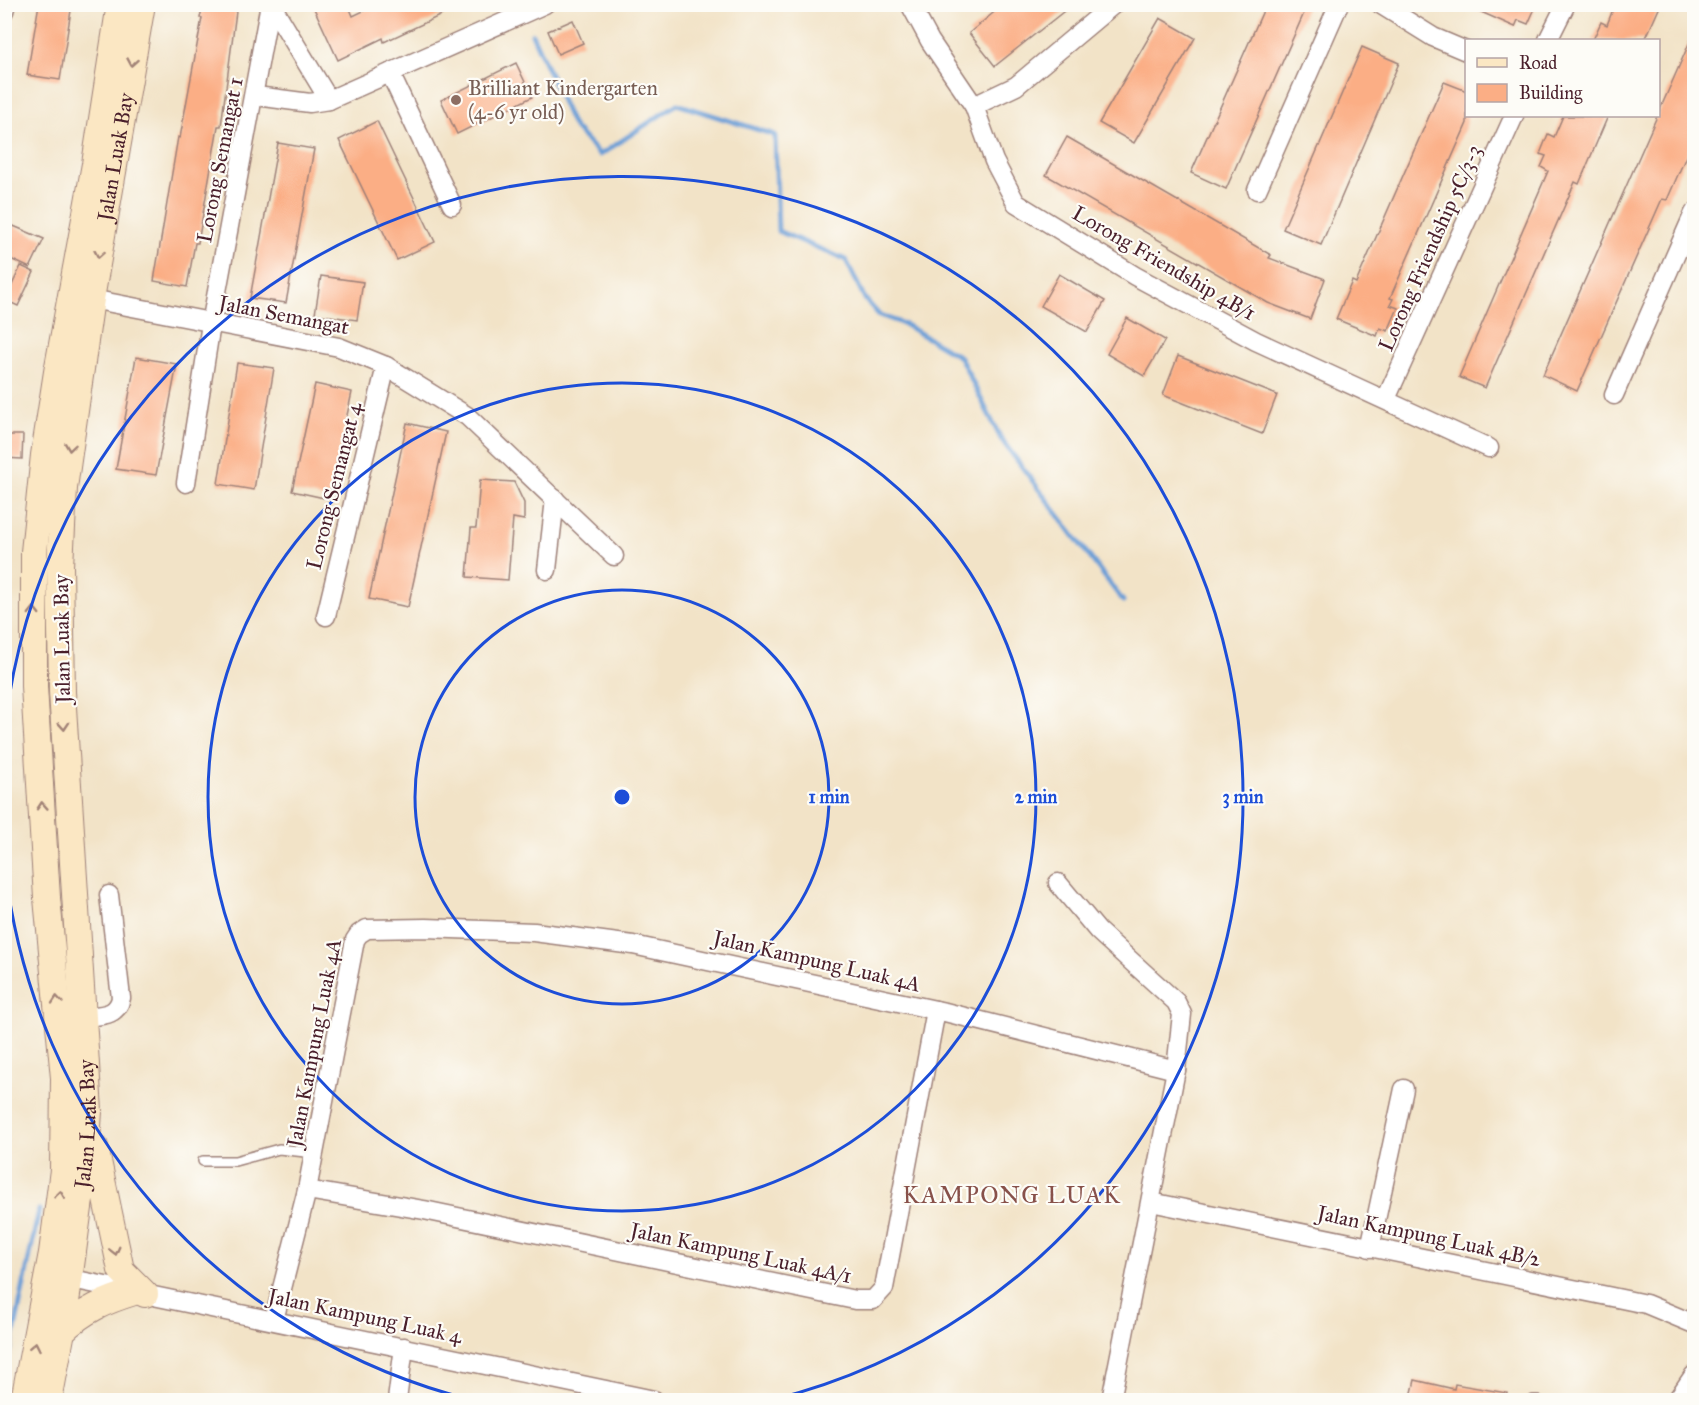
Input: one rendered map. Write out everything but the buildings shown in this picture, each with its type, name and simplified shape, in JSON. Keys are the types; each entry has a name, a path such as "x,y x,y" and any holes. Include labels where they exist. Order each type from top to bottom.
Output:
{"street":[{"path":"4,11 6,4"},
{"name":"Jalan Luak Bay","path":"45,1292 63,1170 64,1078 47,898 34,686 34,552 53,392 69,294 95,164 120,4"},
{"name":"Jalan Luak Bay","path":"62,1331 67,1278 86,1157 90,1111 62,692 60,566 64,488 91,299 142,4"},
{"path":"271,4 329,100"},
{"name":"Lorong Semangat 1","path":"186,483 212,324 256,96 271,4"},
{"path":"256,96 310,103 329,100 545,4"},
{"path":"974,106 1016,86 1114,4"},
{"path":"1257,190 1339,4"},
{"path":"1380,4 1433,37 1465,50"},
{"path":"1548,39 1566,4"},
{"name":"Lorong Friendship 4B/1","path":"912,8 930,40 974,106 994,161 1016,203 1135,276 1236,330 1489,448"},
{"path":"390,73 452,205"},
{"name":"Lorong Friendship 5C/3-3","path":"1386,399 1514,117"},
{"path":"1614,395 1695,213"},
{"name":"Jalan Semangat","path":"91,299 212,324 339,346 386,366 466,416 614,556"},
{"name":"Lorong Semangat 4","path":"326,616 386,366"},
{"path":"547,570 555,499"},
{"path":"1058,883 1098,931 1176,1002 1182,1014 1176,1070 1111,1401"},
{"path":"84,1017 113,1012 119,1007 121,998 109,895"},
{"name":"Jalan Kampung Luak 4A","path":"274,1320 307,1190 356,940 367,930 426,928 534,932 692,955 947,1013 1176,1070"},
{"name":"Jalan Kampung Luak 4A/1","path":"307,1190 424,1210 855,1300 873,1300 884,1288 947,1013"},
{"path":"1370,1248 1404,1089"},
{"path":"49,1401 62,1331 87,1310 139,1293 121,1270 114,1247 90,1111"},
{"name":"Jalan Kampung Luak 4B/2","path":"1151,1202 1646,1304 1695,1324"},
{"path":"24,1401 45,1292 67,1278 52,1253"},
{"name":"Jalan Kampung Luak 4","path":"67,1278 654,1401"},
{"path":"398,1401 404,1347"},
{"path":"1677,1401 1695,1375"}],"lane":[{"path":"203,1161 235,1161 279,1149 314,1153"}],"waterway":[{"path":"532,34 573,126 600,155 677,104 775,135 778,231 846,260 865,299 879,315 904,324 960,357 1001,439 1123,601"},
{"path":"4,1368 11,1348 39,1210"}],"place":[{"name":"Brilliant Kindergarten (4-6 yr old)","path":"456,100"}],"district":[{"name":"KAMPONG LUAK","path":"1012,1195"}]}
